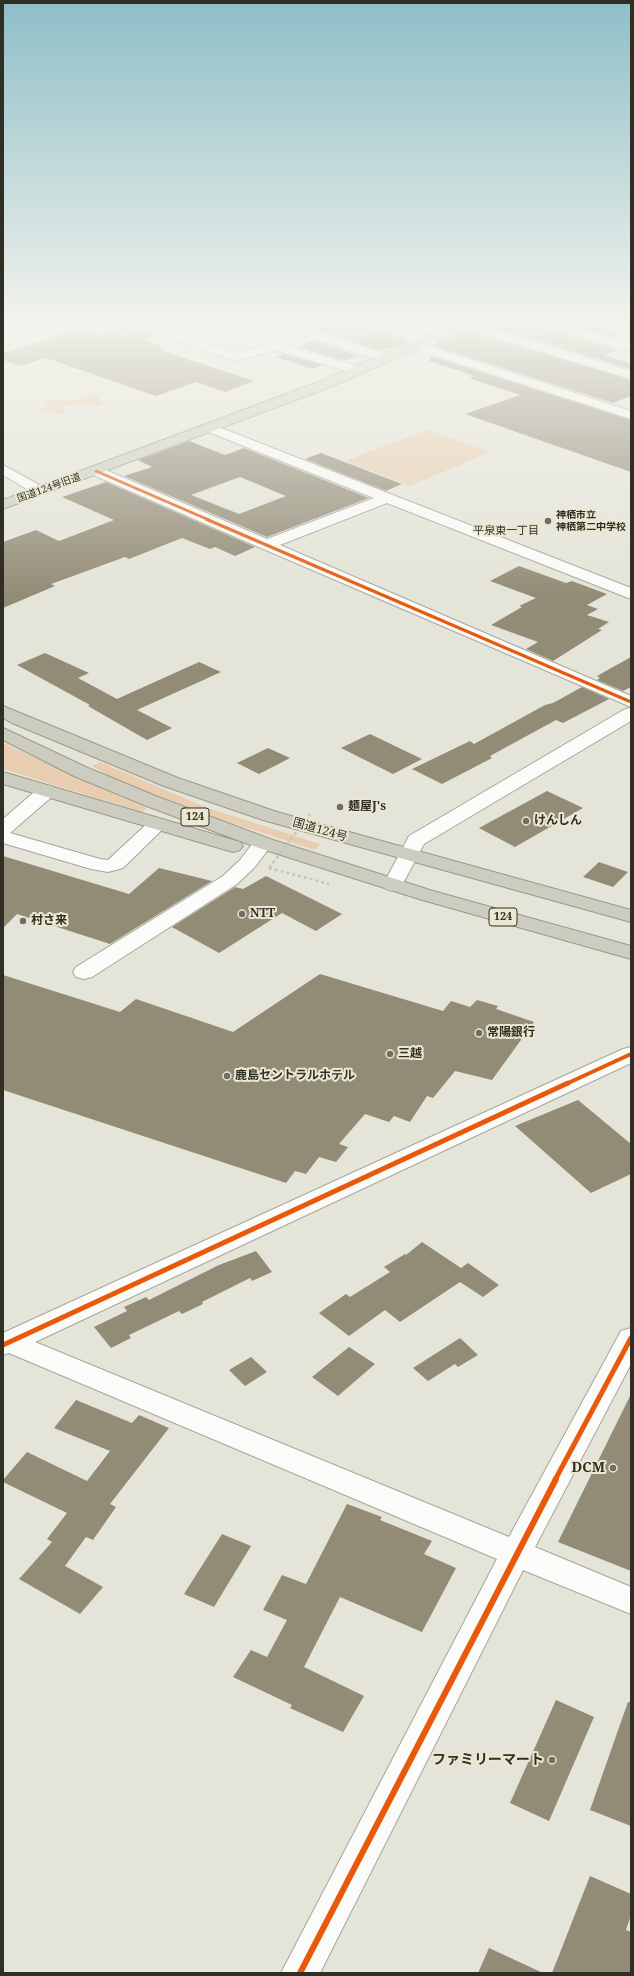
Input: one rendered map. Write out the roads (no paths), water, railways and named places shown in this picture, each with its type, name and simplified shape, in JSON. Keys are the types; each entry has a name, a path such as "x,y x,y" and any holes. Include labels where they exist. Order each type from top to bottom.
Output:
{"highway":[{"name":"国道124号旧道","path":"3,505 252,412"},
{"name":"国道124号","path":"8,716 171,782 270,816 631,916"},
{"name":"124","path":"3,733 81,772 151,801 263,854"},
{"name":"124","path":"3,778 331,873 393,885 631,953"}],"street":[{"path":"211,428 631,594"},
{"path":"3,469 40,491"},
{"path":"96,471 631,702"},
{"path":"266,545 386,498"},
{"path":"393,885 416,840 631,713"},
{"path":"3,829 47,791"},
{"path":"3,837 98,865 108,866 116,864 158,824"},
{"path":"84,972 230,880 263,854"},
{"path":"6,1343 631,1054"},
{"path":"300,1973 516,1553 631,1338"},
{"path":"6,1343 631,1601"}],"place":[{"name":"神栖市立 神栖第二中学校","path":"548,521"},
{"name":"麺屋J's","path":"340,807"},
{"name":"けんしん","path":"526,821"},
{"name":"NTT","path":"242,914"},
{"name":"村さ来","path":"23,921"},
{"name":"常陽銀行","path":"479,1033"},
{"name":"三越","path":"390,1054"},
{"name":"鹿島セントラルホテル","path":"227,1076"},
{"name":"DCM","path":"613,1468"},
{"name":"ファミリーマート","path":"552,1760"}],"district":[{"name":"平泉東一丁目","path":"506,531"}]}
